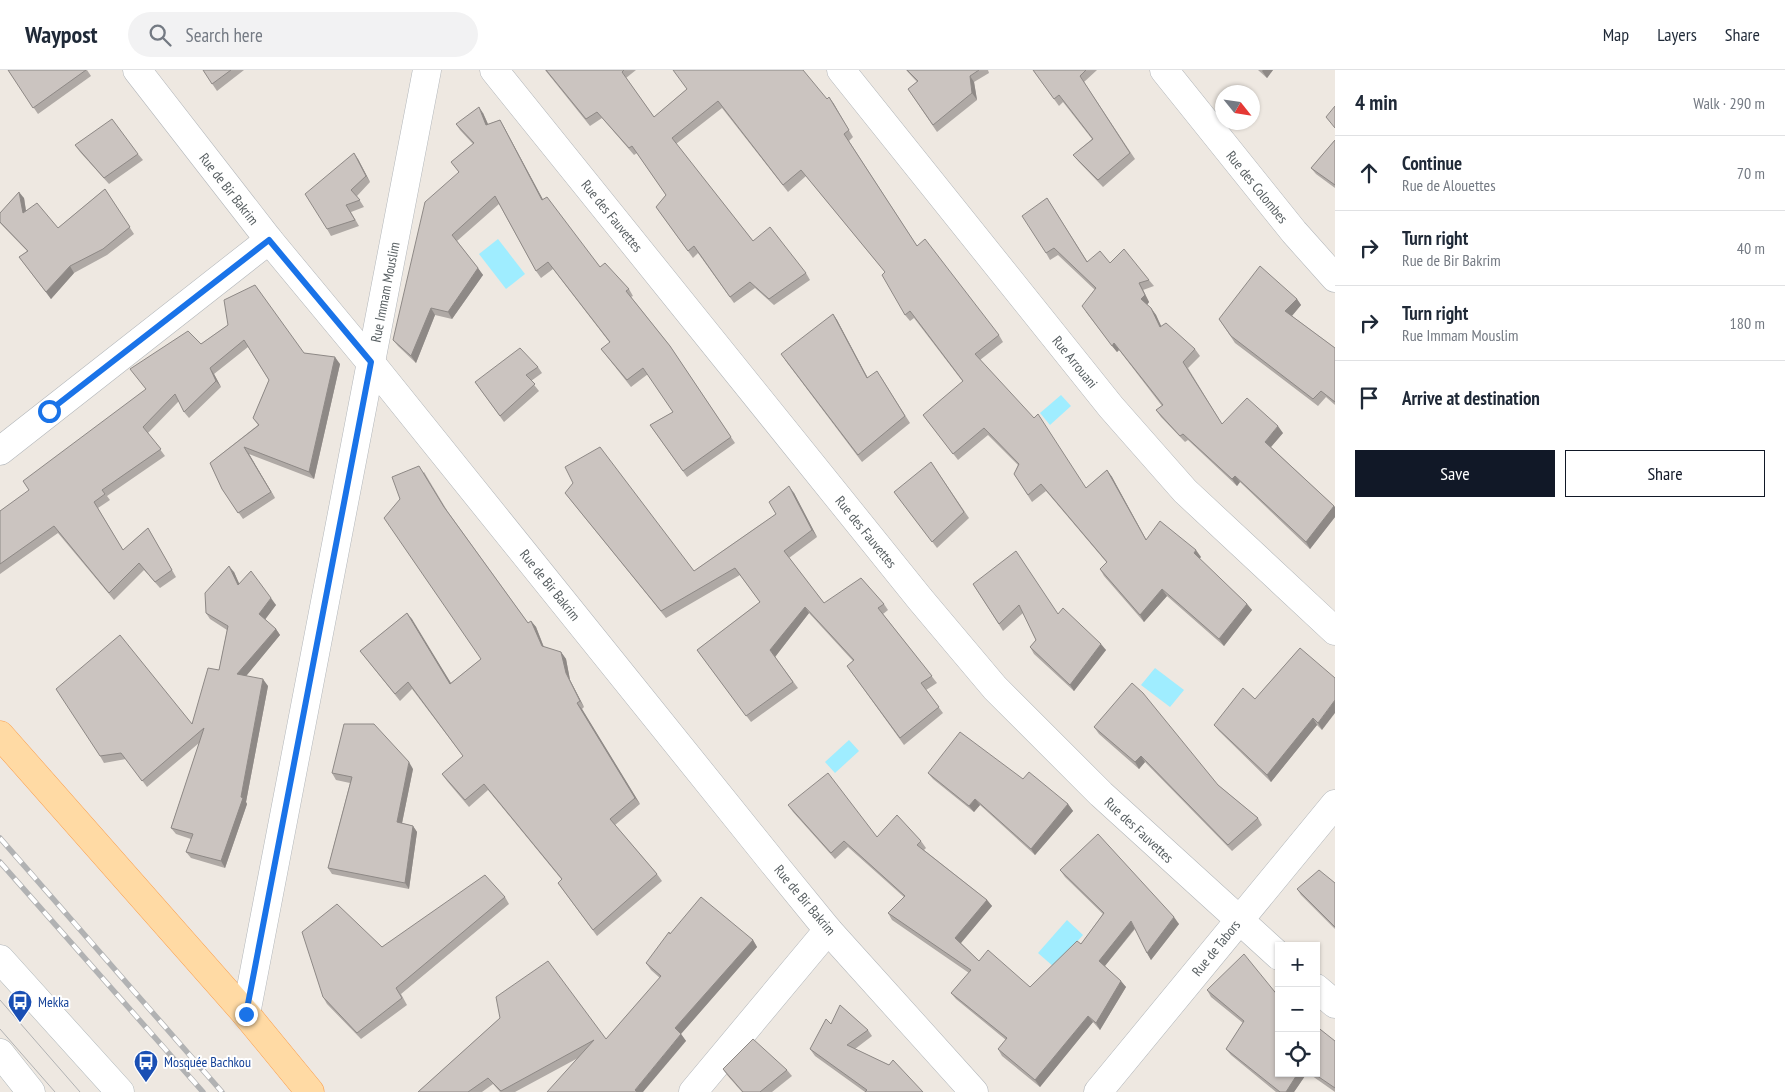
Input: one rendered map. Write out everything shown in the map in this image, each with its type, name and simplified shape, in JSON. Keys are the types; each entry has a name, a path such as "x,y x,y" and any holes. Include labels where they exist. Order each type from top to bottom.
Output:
{"main road":[{"path":"0,734 246,1014 310,1092"}],"street":[{"name":"Rue de Bir Bakrim","path":"137,70 269,240 371,362 828,930 974,1092"},
{"name":"Rue Immam Mouslim","path":"246,1014 427,70"},
{"name":"Rue des Fauvettes","path":"494,70 920,599 995,688 1101,794 1275,952"},
{"name":"Rue Arrouani","path":"841,70 1111,407 1185,491 1335,631"},
{"name":"Rue des Colombes","path":"1164,70 1294,232 1335,278"},
{"path":"0,451 269,240"},
{"name":"Rue de Tabors","path":"1098,1092 1335,804"},
{"path":"694,1092 828,930"},
{"path":"0,959 120,1092"},
{"path":"1320,991 1335,1004"},
{"path":"0,1053 32,1092"}],"water":[{"path":"498,239 525,274 506,289 479,254"},
{"path":"1061,395 1071,406 1050,425 1040,413"},
{"path":"1155,668 1184,690 1170,707 1141,685"},
{"path":"849,740 859,751 835,773 825,762"},
{"path":"1067,920 1083,935 1054,967 1038,953"}],"building":[{"path":"8,70 86,70 33,108"},
{"path":"203,70 231,70 212,84"},
{"path":"546,70 624,70 622,72 654,117 687,89 673,70 803,70 827,99 829,97 849,130 844,134 917,246 925,239 999,335 975,354 1034,418 1038,414 1086,488 1107,470 1146,540 1160,521 1196,550 1194,553 1247,604 1219,639 1162,589 1140,615 1100,569 1107,562 1041,484 1028,495 1014,474 1019,464 984,428 953,454 923,415 963,381 910,311 905,315 882,275 885,272 801,170 783,185 718,101 672,138 753,241 770,227 806,273 769,299 750,282 730,297 694,246 688,251 656,207 666,195 632,146 629,148 597,112 586,119"},
{"path":"907,70 979,70 970,76 972,93 933,125 908,89 918,81"},
{"path":"1033,70 1086,70 1080,76 1130,153 1098,180 1073,155 1093,139 1059,95 1054,99"},
{"path":"1335,106 1335,128 1326,117"},
{"path":"479,107 486,125 500,120 542,200 547,197 600,267 605,263 629,289 626,291 670,346 731,437 683,471 650,425 673,412 643,368 627,380 601,349 610,342 548,262 536,271 495,196 452,235 478,268 448,312 431,308 411,356 393,340 425,202 459,172 451,162 474,143 456,124"},
{"path":"112,119 138,154 104,178 75,145"},
{"path":"1335,140 1335,185 1311,168"},
{"path":"354,153 366,176 351,190 360,200 346,205 355,220 327,229 305,194"},
{"path":"105,189 130,227 103,249 70,266 46,292 19,257 28,251 0,222 0,213 19,192 23,213 37,203 58,228"},
{"path":"1047,198 1087,262 1100,251 1110,263 1124,249 1149,280 1139,283 1145,295 1141,299 1151,308 1160,327 1166,323 1195,349 1183,362 1222,424 1247,398 1278,426 1265,442 1334,506 1306,542 1235,476 1232,479 1183,434 1180,436 1156,410 1163,405 1114,343 1112,346 1082,306 1096,288 1054,248 1046,253 1022,216"},
{"path":"1260,266 1297,299 1285,311 1335,348 1335,402 1321,391 1313,399 1231,336 1219,319"},
{"path":"255,285 304,353 335,357 309,472 244,447 271,492 238,513 222,489 210,463 259,425 253,418 269,380 244,340 210,368 216,381 184,412 175,394 143,427 161,449 102,490 105,494 94,502 123,550 148,528 172,570 155,582 139,563 109,593 54,526 0,564 0,511 29,490 23,481 146,389 130,369 188,331 201,344 228,325 224,300"},
{"path":"833,314 867,378 877,371 905,416 858,455 781,354"},
{"path":"520,348 538,367 526,375 535,384 500,416 475,382"},
{"path":"600,447 694,571 776,514 769,502 789,486 812,530 784,551 824,603 861,578 884,604 878,608 932,676 921,683 939,707 900,738 847,666 854,660 805,607 770,650 793,682 746,716 697,650 760,602 735,568 661,611 565,493 573,483 565,467"},
{"path":"931,462 964,512 932,542 894,492"},
{"path":"419,466 444,507 528,623 531,621 542,646 561,652 566,673 580,701 577,703 635,798 610,819 657,874 593,930 558,883 562,879 484,784 465,800 442,774 463,756 408,682 395,694 360,651 407,613 450,684 481,659 384,518 400,499 392,477"},
{"path":"1016,551 1058,614 1063,608 1101,644 1070,685 1030,647 1036,640 1019,605 999,624 973,584"},
{"path":"229,566 238,585 251,571 271,598 259,614 276,629 237,674 263,679 241,797 243,798 221,861 186,852 193,834 171,828 204,728 142,781 121,753 100,756 56,689 120,635 192,724 208,668 219,670 228,626 206,613 205,593"},
{"path":"1300,648 1335,678 1335,700 1318,723 1313,718 1267,775 1214,725 1243,688 1255,699"},
{"path":"1132,683 1143,693 1218,785 1258,818 1228,845 1141,756 1135,762 1094,727"},
{"path":"344,724 374,724 409,762 397,822 413,826 405,883 328,868 352,777 332,773"},
{"path":"960,732 1023,779 1029,772 1068,804 1031,849 975,799 969,806 928,773"},
{"path":"828,773 877,837 897,815 921,841 917,845 987,900 955,938 979,961 988,950 1030,987 1077,941 1081,944 1104,913 1060,870 1098,834 1174,917 1147,953 1131,921 1099,961 1121,981 1096,1023 1088,1016 1035,1080 998,1049 1007,1038 951,993 971,970 888,913 905,896 844,841 831,853 788,805"},
{"path":"1319,870 1335,883 1335,927 1297,889"},
{"path":"485,875 505,897 396,988 402,998 357,1033 323,997 302,932 337,904 382,947"},
{"path":"701,897 753,940 675,1028 681,1034 635,1090 637,1092 547,1092 594,1040 501,1091 488,1078 468,1092 418,1092 500,1018 496,997 548,961 606,1039 661,976 646,963 669,932 670,934"},
{"path":"1244,954 1275,992 1275,1077 1295,1077 1286,1092 1280,1092 1226,1049 1244,1021 1207,990"},
{"path":"840,1005 868,1030 847,1045 889,1065 893,1060 923,1092 865,1092 867,1090 810,1049 826,1019 831,1024"},
{"path":"1320,1029 1335,1041 1335,1088 1319,1077"},
{"path":"753,1039 787,1070 760,1092 743,1092 723,1069"}],"tram line":[{"path":"0,1000 80,1092"},
{"path":"0,1029 55,1092"}],"railway":[{"path":"0,838 222,1092"},
{"path":"0,862 203,1092"}],"place":[{"name":"Mekka","path":"20,1023"},
{"name":"Mosquée Bachkou","path":"146,1083"}],"route":[{"path":"49,411 269,240 371,362 246,1014"}]}
